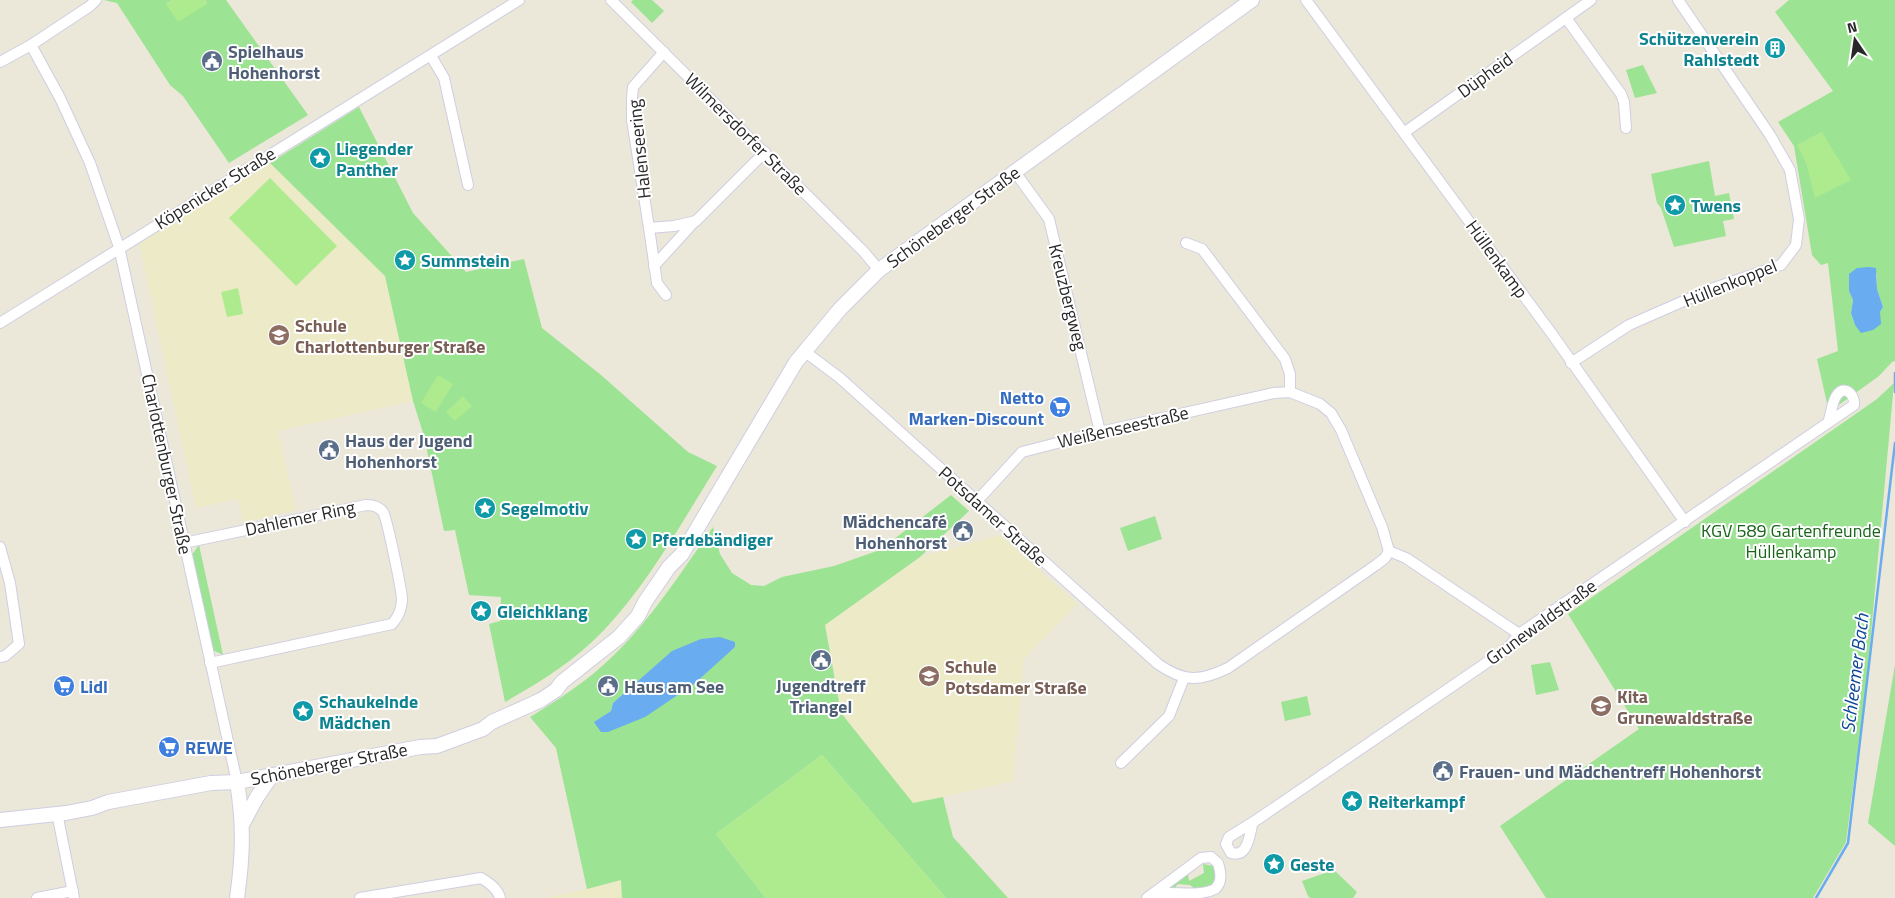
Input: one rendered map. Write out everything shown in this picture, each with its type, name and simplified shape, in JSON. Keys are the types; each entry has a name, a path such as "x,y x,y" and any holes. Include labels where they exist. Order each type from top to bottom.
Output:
{"street":[{"name":"Köpenicker Straße","path":"0,323 119,247 519,0"},
{"name":"Schöneberger Straße","path":"0,820 92,808 102,811 153,803 213,791 237,782 420,747 435,739 481,723 492,722 515,711 552,684 562,682 606,646 614,632 645,602 669,567 682,554 773,398 804,351 840,308 879,270 1252,0"},
{"name":"Hüllenkamp","path":"1306,0 1405,132 1685,522"},
{"name":"Düpheid","path":"1405,132 1590,0"},
{"name":"Hüllenkoppel","path":"1571,363 1630,325 1710,288 1781,265 1796,245 1799,219 1790,170 1770,135 1678,0"},
{"path":"0,62 30,45 96,1"},
{"name":"Wilmersdorfer Straße","path":"615,1 864,252 879,270"},
{"path":"1566,18 1621,94 1624,102 1626,128"},
{"name":"Charlottenburger Straße","path":"30,45 60,98 90,163 119,247 237,782 243,824 237,898"},
{"name":"Halenseering","path":"664,52 633,87 632,120 657,283 666,295"},
{"path":"430,56 444,78 468,185"},
{"path":"654,266 765,152"},
{"name":"Kreuzbergweg","path":"1015,172 1049,219 1100,432"},
{"path":"649,228 674,226 696,221"},
{"path":"1186,243 1202,249 1285,359 1290,374 1290,392"},
{"name":"Potsdamer Straße","path":"804,351 840,378 1158,664 1184,678"},
{"name":"Weißenseestraße","path":"977,501 1022,452 1100,432 1274,393 1290,392 1320,404 1331,413 1341,430 1382,527 1389,551"},
{"name":"Grunewaldstraße","path":"1253,822 1508,648 1519,634 1828,423"},
{"name":"Dahlemer Ring","path":"184,543 366,505 377,507 383,513 392,549 402,598 400,614 392,624 210,663"},
{"path":"0,547 10,583 19,644 5,656 0,657"},
{"path":"1121,763 1168,716 1184,678 1201,678 1228,668 1376,565 1385,558 1389,551 1406,558 1519,634"},
{"path":"243,824 257,797 272,775"},
{"path":"37,898 74,895 57,813"},
{"path":"1210,857 1218,863 1220,881 1213,891 1206,896 1163,893 1150,896 1201,858 1210,857"},
{"path":"360,898 481,878 487,881 499,894 500,898"}],"shaded area":[{"name":"Schule Charlottenburger Straße","path":"270,163 385,276 413,401 278,431 296,510 243,523 238,499 196,508 139,243"},
{"name":"Schule Potsdamer Straße","path":"1000,535 1077,604 1024,659 1013,781 913,804 841,713 825,625 920,557"},
{"path":"621,880 622,898 544,898 587,889"}],"green space":[{"path":"104,0 172,0 166,4 207,3 205,0 226,0 308,115 229,163 183,96 170,85 117,3"},
{"path":"172,0 205,0 207,4 178,22 166,4"},
{"path":"633,0 652,0 664,11 652,23 631,2"},
{"path":"1789,0 1895,0 1895,361 1879,376 1829,412 1817,359 1838,351 1828,263 1821,265 1812,255 1794,146 1778,122 1833,91 1775,12","holes":["1822,132 1811,177 1798,145","1849,274 1877,274 1877,289 1883,307 1880,312 1855,325 1851,313 1853,300 1849,291"]},
{"path":"1643,65 1657,93 1635,98 1626,70"},
{"path":"359,107 413,213 466,272 524,259 542,328 601,375 688,452 717,466 651,571 604,630 570,661 505,702 489,624 500,621 501,597 469,595 455,530 444,531 424,436 413,401 385,276 270,163"},
{"path":"1822,132 1851,180 1815,198 1806,162 1797,145"},
{"path":"1709,161 1715,196 1729,193 1734,219 1723,221 1726,236 1674,247 1661,208 1657,203 1651,174"},
{"path":"270,178 337,246 296,286 229,218"},
{"path":"238,288 243,314 227,317 221,292"},
{"path":"438,375 453,384 436,412 421,403"},
{"name":"KGV 589 Gartenfreunde Hüllenkamp","path":"1894,383 1867,677 1846,842 1813,898 1546,898 1500,826 1639,729 1568,614 1877,399"},
{"path":"463,396 472,406 455,421 446,412"},
{"path":"951,495 969,511 920,557 825,625 841,713 913,803 943,797 953,837 1008,898 946,898 822,755 716,834 766,898 622,898 621,880 587,889 556,748 530,717 588,678 624,645 656,607 713,527 720,554 732,573 751,585 764,586 782,577 834,566 880,550","holes":["735,647 721,658 595,722 611,711 613,703 638,682"]},
{"path":"1155,516 1162,539 1128,551 1120,528"},
{"path":"199,545 223,655 213,650 191,556"},
{"path":"1550,662 1559,690 1536,695 1531,665"},
{"path":"1895,665 1895,846 1868,823"},
{"path":"1307,696 1311,715 1285,721 1281,702"},
{"path":"822,755 946,898 766,898 716,834"},
{"path":"1203,864 1213,866 1216,871 1216,877 1211,887 1189,893 1193,887 1190,885 1178,884 1172,891 1167,888 1188,874 1189,881 1204,873"},
{"path":"1334,870 1357,892 1353,898 1310,898 1302,881"}],"water":[{"path":"1857,268 1876,268 1877,289 1883,307 1880,312 1881,324 1873,330 1861,333 1855,325 1851,313 1853,300 1849,291 1849,274"},
{"path":"720,637 735,642 735,647 694,684 645,717 608,732 601,732 594,722 611,711 613,703 672,651 701,639"}],"waterway":[{"name":"Schleemer Bach","path":"1895,373 1895,392"},
{"name":"Schleemer Bach","path":"1816,898 1848,843 1895,443"}],"place":[{"name":"Schützenverein Rahlstedt","path":"1775,48"},
{"name":"Spielhaus Hohenhorst","path":"212,61"},
{"name":"Liegender Panther","path":"320,158"},
{"name":"Twens","path":"1675,205"},
{"name":"Summstein","path":"405,260"},
{"name":"Schule Charlottenburger Straße","path":"279,335"},
{"name":"Netto Marken-Discount","path":"1060,407"},
{"name":"Haus der Jugend Hohenhorst","path":"329,450"},
{"name":"Segelmotiv","path":"485,508"},
{"name":"Mädchencafé Hohenhorst","path":"963,531"},
{"name":"Pferdebändiger","path":"636,539"},
{"name":"Gleichklang","path":"481,611"},
{"name":"Jugendtreff Triangel","path":"821,660"},
{"name":"Schule Potsdamer Straße","path":"929,676"},
{"name":"Lidl","path":"64,686"},
{"name":"Haus am See","path":"608,686"},
{"name":"Kita Grunewaldstraße","path":"1601,706"},
{"name":"Schaukelnde Mädchen","path":"303,711"},
{"name":"REWE","path":"169,747"},
{"name":"Frauen- und Mädchentreff Hohenhorst","path":"1443,771"},
{"name":"Reiterkampf","path":"1352,801"},
{"name":"Geste","path":"1274,864"}]}
